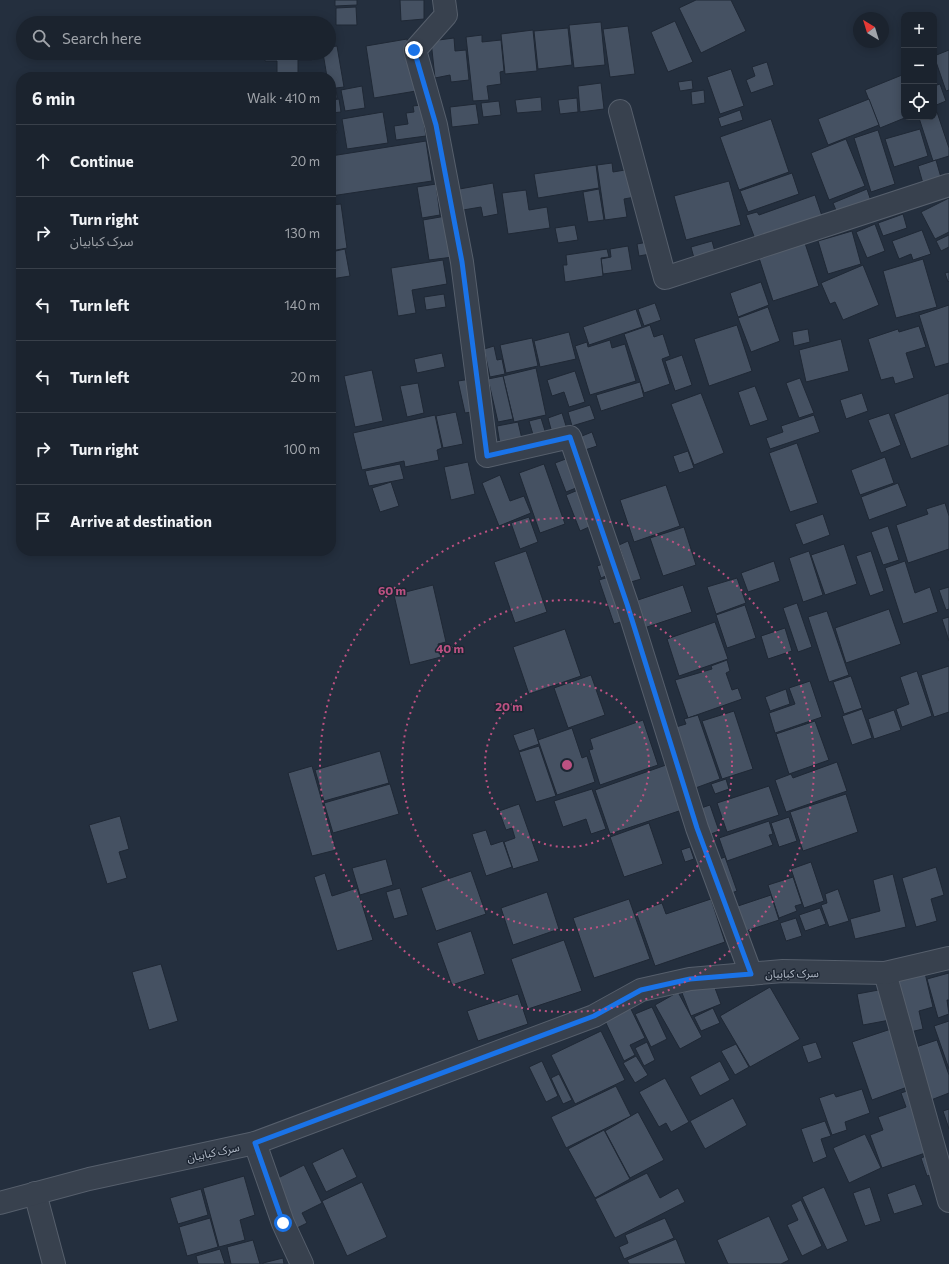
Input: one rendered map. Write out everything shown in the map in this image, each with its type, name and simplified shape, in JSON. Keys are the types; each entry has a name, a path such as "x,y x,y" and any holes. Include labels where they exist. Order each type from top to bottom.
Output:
{"street":[{"path":"444,0 446,15 414,50 436,125 462,262 487,456 570,437 627,604 697,828 751,974"},
{"path":"620,111 665,278 949,185"},
{"name":"سرک کبابیان","path":"0,1203 89,1180 255,1143 594,1016 641,990 690,979 751,974 783,972 885,973 949,958"},
{"path":"885,973 949,1201"},
{"path":"255,1143 283,1223 302,1264"},
{"path":"36,1194 54,1264"}],"building":[{"path":"335,0 357,0 357,5 335,6"},
{"path":"400,0 424,0 424,19 401,21"},
{"path":"696,0 731,0 746,31 701,53 679,8"},
{"path":"356,7 357,25 336,25 336,8"},
{"path":"675,21 693,62 668,72 651,32"},
{"path":"601,22 605,65 574,68 569,25"},
{"path":"628,26 635,74 610,77 603,29"},
{"path":"568,28 572,65 538,69 534,31"},
{"path":"533,30 537,71 505,74 501,34"},
{"path":"482,35 482,42 501,40 504,71 500,72 501,84 487,86 489,100 473,101 466,37"},
{"path":"454,38 455,51 466,50 469,80 451,82 450,75 435,78 431,41"},
{"path":"407,39 416,91 374,98 366,46"},
{"path":"336,46 344,87 336,88 336,72 326,72 324,60 336,60"},
{"path":"949,50 949,90 946,91 937,65 937,55"},
{"path":"298,60 298,72 277,72 277,61 265,61"},
{"path":"767,62 774,85 751,93 746,80 755,76 752,67"},
{"path":"731,69 744,106 720,114 707,77"},
{"path":"901,75 901,119 880,128 865,90"},
{"path":"692,80 693,89 680,91 678,82"},
{"path":"601,83 604,109 580,112 578,86"},
{"path":"940,84 946,101 937,105 937,85"},
{"path":"362,86 365,108 345,111 341,90"},
{"path":"704,90 705,103 692,105 691,92"},
{"path":"541,97 542,111 517,113 515,100"},
{"path":"577,98 578,112 560,114 558,100"},
{"path":"336,99 339,99 341,112 336,112"},
{"path":"869,99 879,125 828,145 818,119"},
{"path":"499,101 501,115 483,117 481,103"},
{"path":"476,104 479,124 452,127 450,107"},
{"path":"421,105 426,136 396,140 394,126 408,124 406,113 414,112 413,106"},
{"path":"740,110 743,120 721,127 718,118"},
{"path":"383,112 388,143 347,149 342,119"},
{"path":"937,112 949,148 949,156 933,161 920,120 937,120"},
{"path":"771,119 789,172 739,190 720,137"},
{"path":"920,129 928,156 894,167 885,139"},
{"path":"878,130 895,184 871,192 854,138"},
{"path":"846,139 865,186 829,200 811,153"},
{"path":"426,141 432,181 336,195 336,155"},
{"path":"936,160 942,181 924,187 918,166"},
{"path":"612,163 613,172 631,169 635,197 624,199 627,217 605,220 597,165"},
{"path":"596,165 599,188 538,198 534,174"},
{"path":"792,173 799,194 748,212 740,191"},
{"path":"729,181 741,225 686,240 674,196"},
{"path":"493,183 498,214 483,217 481,207 457,211 454,190"},
{"path":"436,184 440,215 422,218 417,187"},
{"path":"599,189 604,220 588,222 583,192"},
{"path":"867,189 873,207 840,220 833,203"},
{"path":"526,190 529,210 547,207 550,228 508,234 502,193"},
{"path":"815,195 822,216 755,239 746,215 757,212 759,215"},
{"path":"949,198 949,232 935,239 921,212"},
{"path":"336,204 341,204 347,248 336,250"},
{"path":"903,214 907,228 883,236 878,223"},
{"path":"446,216 453,257 429,260 423,220"},
{"path":"875,224 885,251 867,258 856,232"},
{"path":"575,225 578,240 558,243 555,228"},
{"path":"922,230 931,254 913,260 911,254 899,259 892,241"},
{"path":"852,231 861,264 828,274 818,241"},
{"path":"949,235 949,247 941,251 936,241"},
{"path":"804,240 819,286 773,301 759,258"},
{"path":"712,241 715,252 694,258 691,247"},
{"path":"648,242 650,254 639,256 637,244"},
{"path":"628,246 632,270 603,274 601,259 611,257 610,249"},
{"path":"345,249 350,276 336,278 336,251"},
{"path":"607,249 609,257 601,258 603,276 565,282 563,265 567,265 566,255"},
{"path":"923,259 937,307 896,318 883,271"},
{"path":"443,260 447,284 412,290 416,313 398,316 391,268"},
{"path":"863,265 879,305 843,320 835,302 830,304 821,283"},
{"path":"949,272 949,281 948,282 945,273"},
{"path":"761,282 769,305 738,317 730,293"},
{"path":"444,294 446,307 426,310 424,297"},
{"path":"655,303 661,320 644,326 638,309"},
{"path":"949,305 949,363 935,367 919,315"},
{"path":"768,307 780,341 751,352 738,318"},
{"path":"636,309 642,327 589,345 583,327"},
{"path":"650,325 654,337 663,334 670,356 662,359 670,384 644,393 624,334"},
{"path":"737,325 752,371 709,386 694,339"},
{"path":"919,326 926,347 906,353 914,378 895,384 893,377 881,380 868,339 898,329 899,332"},
{"path":"808,329 810,342 794,346 792,332"},
{"path":"569,332 576,359 540,367 534,341"},
{"path":"532,338 538,366 506,373 500,345"},
{"path":"841,339 849,371 806,382 799,350"},
{"path":"610,340 612,348 625,344 636,381 590,395 575,346 587,342 588,347"},
{"path":"494,346 497,360 502,359 505,374 490,377 484,349"},
{"path":"442,353 445,367 417,373 414,359"},
{"path":"682,355 692,385 675,391 665,361"},
{"path":"536,368 546,415 514,422 503,376"},
{"path":"372,370 383,421 355,427 344,376"},
{"path":"575,371 585,402 569,407 564,392 552,396 547,380"},
{"path":"503,376 513,419 498,422 488,379"},
{"path":"800,378 814,413 799,418 786,383"},
{"path":"471,379 478,411 465,413 458,381"},
{"path":"640,382 644,397 601,411 596,395"},
{"path":"418,383 424,413 407,417 400,386"},
{"path":"755,386 768,420 750,426 738,392"},
{"path":"701,393 724,453 694,465 671,404"},
{"path":"862,393 868,411 846,419 840,400"},
{"path":"949,393 949,445 911,459 894,414"},
{"path":"590,405 595,419 572,426 568,412"},
{"path":"456,412 463,444 443,448 436,416"},
{"path":"562,413 567,429 552,433 548,418"},
{"path":"889,413 901,445 881,453 868,420"},
{"path":"435,415 442,448 437,450 439,460 405,467 404,461 362,470 353,433"},
{"path":"814,415 820,432 770,449 766,438 783,432 781,426"},
{"path":"541,418 546,434 534,438 529,421"},
{"path":"518,422 522,439 500,444 497,426"},
{"path":"592,432 597,446 582,451 577,438"},
{"path":"797,443 818,503 790,512 769,453"},
{"path":"688,451 694,468 679,473 673,456"},
{"path":"571,457 581,486 566,492 555,463"},
{"path":"885,457 894,483 860,495 851,470"},
{"path":"468,462 475,494 451,500 444,467"},
{"path":"400,464 404,479 369,486 365,471"},
{"path":"544,464 565,524 540,533 519,473"},
{"path":"500,475 510,501 524,496 531,513 499,526 482,483"},
{"path":"391,482 399,506 380,512 372,488"},
{"path":"898,483 907,506 869,520 861,497"},
{"path":"666,485 680,526 634,542 620,500"},
{"path":"583,488 596,524 580,531 566,495"},
{"path":"945,503 949,516 949,549 908,563 896,525 928,514 926,509"},
{"path":"823,514 830,535 803,545 795,524"},
{"path":"529,517 538,542 520,549 511,523"},
{"path":"888,526 899,560 883,565 871,532"},
{"path":"684,527 696,565 663,576 650,538"},
{"path":"628,541 641,579 631,582 619,545"},
{"path":"844,544 857,584 825,595 811,555"},
{"path":"526,551 547,612 515,623 494,562"},
{"path":"809,551 823,595 803,602 789,558"},
{"path":"871,551 884,591 870,596 856,556"},
{"path":"774,561 780,581 748,592 741,573"},
{"path":"905,561 915,593 930,587 938,612 903,624 885,568"},
{"path":"609,562 613,573 601,578 597,566"},
{"path":"612,576 627,620 614,624 599,580"},
{"path":"737,578 746,603 716,614 707,587"},
{"path":"433,585 446,642 438,644 441,657 410,665 394,595"},
{"path":"683,585 692,612 641,629 632,602"},
{"path":"949,587 949,609 946,610 939,590"},
{"path":"797,603 812,647 798,652 783,608"},
{"path":"745,605 756,638 727,648 716,615"},
{"path":"889,609 901,644 846,663 835,628"},
{"path":"827,611 849,675 829,682 808,617"},
{"path":"949,617 949,641 942,619"},
{"path":"715,622 728,659 679,676 667,639"},
{"path":"785,628 792,651 768,659 761,636"},
{"path":"565,629 581,676 529,694 513,647"},
{"path":"727,660 730,671 726,673 732,690 738,688 742,699 688,718 675,680 712,669 711,666"},
{"path":"949,666 949,712 934,717 921,675"},
{"path":"917,671 932,716 902,727 896,709 909,704 900,677"},
{"path":"591,675 605,715 568,728 554,688"},
{"path":"851,676 862,708 844,714 833,682"},
{"path":"810,681 822,717 775,733 769,713 795,704 789,688"},
{"path":"786,689 790,704 770,711 765,697"},
{"path":"862,709 872,738 852,745 842,716"},
{"path":"894,710 901,730 874,739 868,719"},
{"path":"734,711 753,769 722,779 702,721"},
{"path":"698,715 720,779 690,790 669,729 686,724 684,719"},
{"path":"643,720 658,765 600,785 589,750 593,749 590,739"},
{"path":"815,721 829,760 789,774 776,734"},
{"path":"534,728 539,744 519,751 513,735"},
{"path":"572,728 582,758 587,756 595,782 557,795 538,740"},
{"path":"539,746 556,796 536,802 519,752"},
{"path":"380,751 389,783 324,801 315,770"},
{"path":"837,762 847,791 786,812 775,780 791,774 793,778"},
{"path":"666,765 682,810 610,834 595,790"},
{"path":"312,766 336,850 312,856 288,773"},
{"path":"726,779 729,789 715,794 711,784"},
{"path":"390,784 399,814 333,833 324,803"},
{"path":"769,786 779,815 727,832 717,803"},
{"path":"592,789 606,829 591,834 586,819 563,827 554,801"},
{"path":"846,794 858,832 803,851 790,812"},
{"path":"519,804 539,861 513,869 504,842 515,838 512,828 506,830 499,811"},
{"path":"710,805 719,831 703,837 695,810"},
{"path":"120,816 129,849 119,852 127,878 107,884 89,825"},
{"path":"789,817 797,841 779,847 771,823"},
{"path":"769,821 773,834 769,835 773,845 727,861 719,838"},
{"path":"649,823 663,864 624,877 610,837"},
{"path":"486,830 491,845 503,841 512,867 486,876 472,834"},
{"path":"690,847 694,859 685,862 681,850"},
{"path":"725,857 737,891 723,896 711,862"},
{"path":"386,859 393,885 360,895 352,868"},
{"path":"811,862 824,901 804,908 791,869"},
{"path":"936,867 944,895 931,899 937,921 916,927 902,878"},
{"path":"471,871 486,914 436,931 421,888"},
{"path":"325,873 332,896 357,888 373,940 337,951 314,877"},
{"path":"893,874 906,927 855,939 850,919 880,911 873,880"},
{"path":"793,877 802,904 795,906 797,911 779,918 768,885"},
{"path":"400,888 408,915 394,919 386,892"},
{"path":"838,889 849,921 829,927 821,905 827,903 825,894"},
{"path":"547,892 559,929 513,945 501,908"},
{"path":"771,895 779,920 737,934 729,909"},
{"path":"629,899 650,959 594,978 573,918"},
{"path":"711,899 725,942 655,966 636,912 662,903 666,914"},
{"path":"820,908 826,924 805,931 799,915"},
{"path":"796,918 802,936 786,941 780,923"},
{"path":"471,931 485,974 452,985 437,943"},
{"path":"564,940 582,991 528,1009 511,959"},
{"path":"161,964 178,1021 149,1030 132,972"},
{"path":"925,973 933,1007 919,1011 923,1029 906,1033 894,980"},
{"path":"949,973 949,1000 947,1000 949,1014 938,1018 927,979"},
{"path":"712,980 721,1004 691,1016 682,993"},
{"path":"770,987 800,1039 750,1067 720,1016"},
{"path":"884,989 890,1020 863,1025 857,994"},
{"path":"678,992 702,1037 680,1049 655,1005"},
{"path":"518,994 528,1024 478,1041 467,1011"},
{"path":"630,1007 645,1038 630,1045 635,1055 624,1061 604,1019"},
{"path":"652,1007 667,1039 651,1047 635,1014"},
{"path":"713,1008 720,1023 701,1031 694,1017"},
{"path":"949,1021 949,1069 934,1026"},
{"path":"891,1029 910,1086 872,1100 852,1042"},
{"path":"601,1031 625,1080 575,1104 551,1055"},
{"path":"937,1040 949,1075 949,1093 931,1100 913,1048"},
{"path":"647,1042 655,1060 644,1066 635,1048"},
{"path":"816,1042 822,1058 808,1063 802,1046"},
{"path":"736,1044 749,1067 735,1075 721,1051"},
{"path":"636,1056 648,1075 635,1083 623,1063"},
{"path":"542,1061 558,1096 546,1102 529,1067"},
{"path":"720,1061 730,1080 700,1096 690,1077"},
{"path":"559,1074 572,1100 563,1104 551,1078"},
{"path":"665,1078 689,1122 671,1132 666,1123 659,1127 639,1092"},
{"path":"616,1086 631,1116 566,1148 551,1117"},
{"path":"862,1089 870,1113 845,1122 847,1130 832,1135 819,1098 834,1093 836,1097"},
{"path":"910,1090 931,1151 882,1168 870,1135 883,1130 878,1117 906,1107 901,1093"},
{"path":"733,1098 747,1125 705,1149 690,1121"},
{"path":"949,1109 949,1129 943,1111"},
{"path":"638,1112 664,1160 630,1178 605,1131"},
{"path":"825,1121 831,1136 821,1139 827,1157 813,1163 801,1129"},
{"path":"604,1130 630,1179 595,1198 568,1149"},
{"path":"865,1134 881,1168 849,1183 833,1148"},
{"path":"343,1148 357,1177 326,1192 312,1163"},
{"path":"931,1154 937,1172 927,1176 921,1158"},
{"path":"304,1165 322,1203 302,1213 307,1223 293,1230 270,1182"},
{"path":"647,1173 660,1198 678,1188 685,1202 615,1238 595,1199"},
{"path":"244,1176 255,1215 240,1220 245,1240 219,1247 203,1188"},
{"path":"362,1182 387,1237 347,1256 322,1201"},
{"path":"915,1184 923,1205 894,1214 887,1194"},
{"path":"824,1187 848,1241 827,1250 802,1197"},
{"path":"870,1187 881,1221 865,1226 853,1193"},
{"path":"201,1189 208,1215 178,1224 170,1198"},
{"path":"801,1200 822,1246 802,1256 787,1225 798,1220 791,1205"},
{"path":"769,1216 789,1260 781,1264 728,1264 717,1240"},
{"path":"210,1218 218,1247 187,1256 179,1227"},
{"path":"665,1218 674,1238 624,1259 619,1247 628,1243 625,1235"},
{"path":"676,1239 686,1264 629,1264 627,1260"},
{"path":"253,1240 260,1264 231,1264 227,1247"},
{"path":"220,1249 225,1264 198,1264 196,1256"},
{"path":"283,1258 284,1264 263,1264 263,1263"}],"route":[{"path":"283,1223 255,1143 594,1016 641,990 690,979 751,974 697,828 627,604 570,437 487,456 462,262 436,125 414,50"}]}
